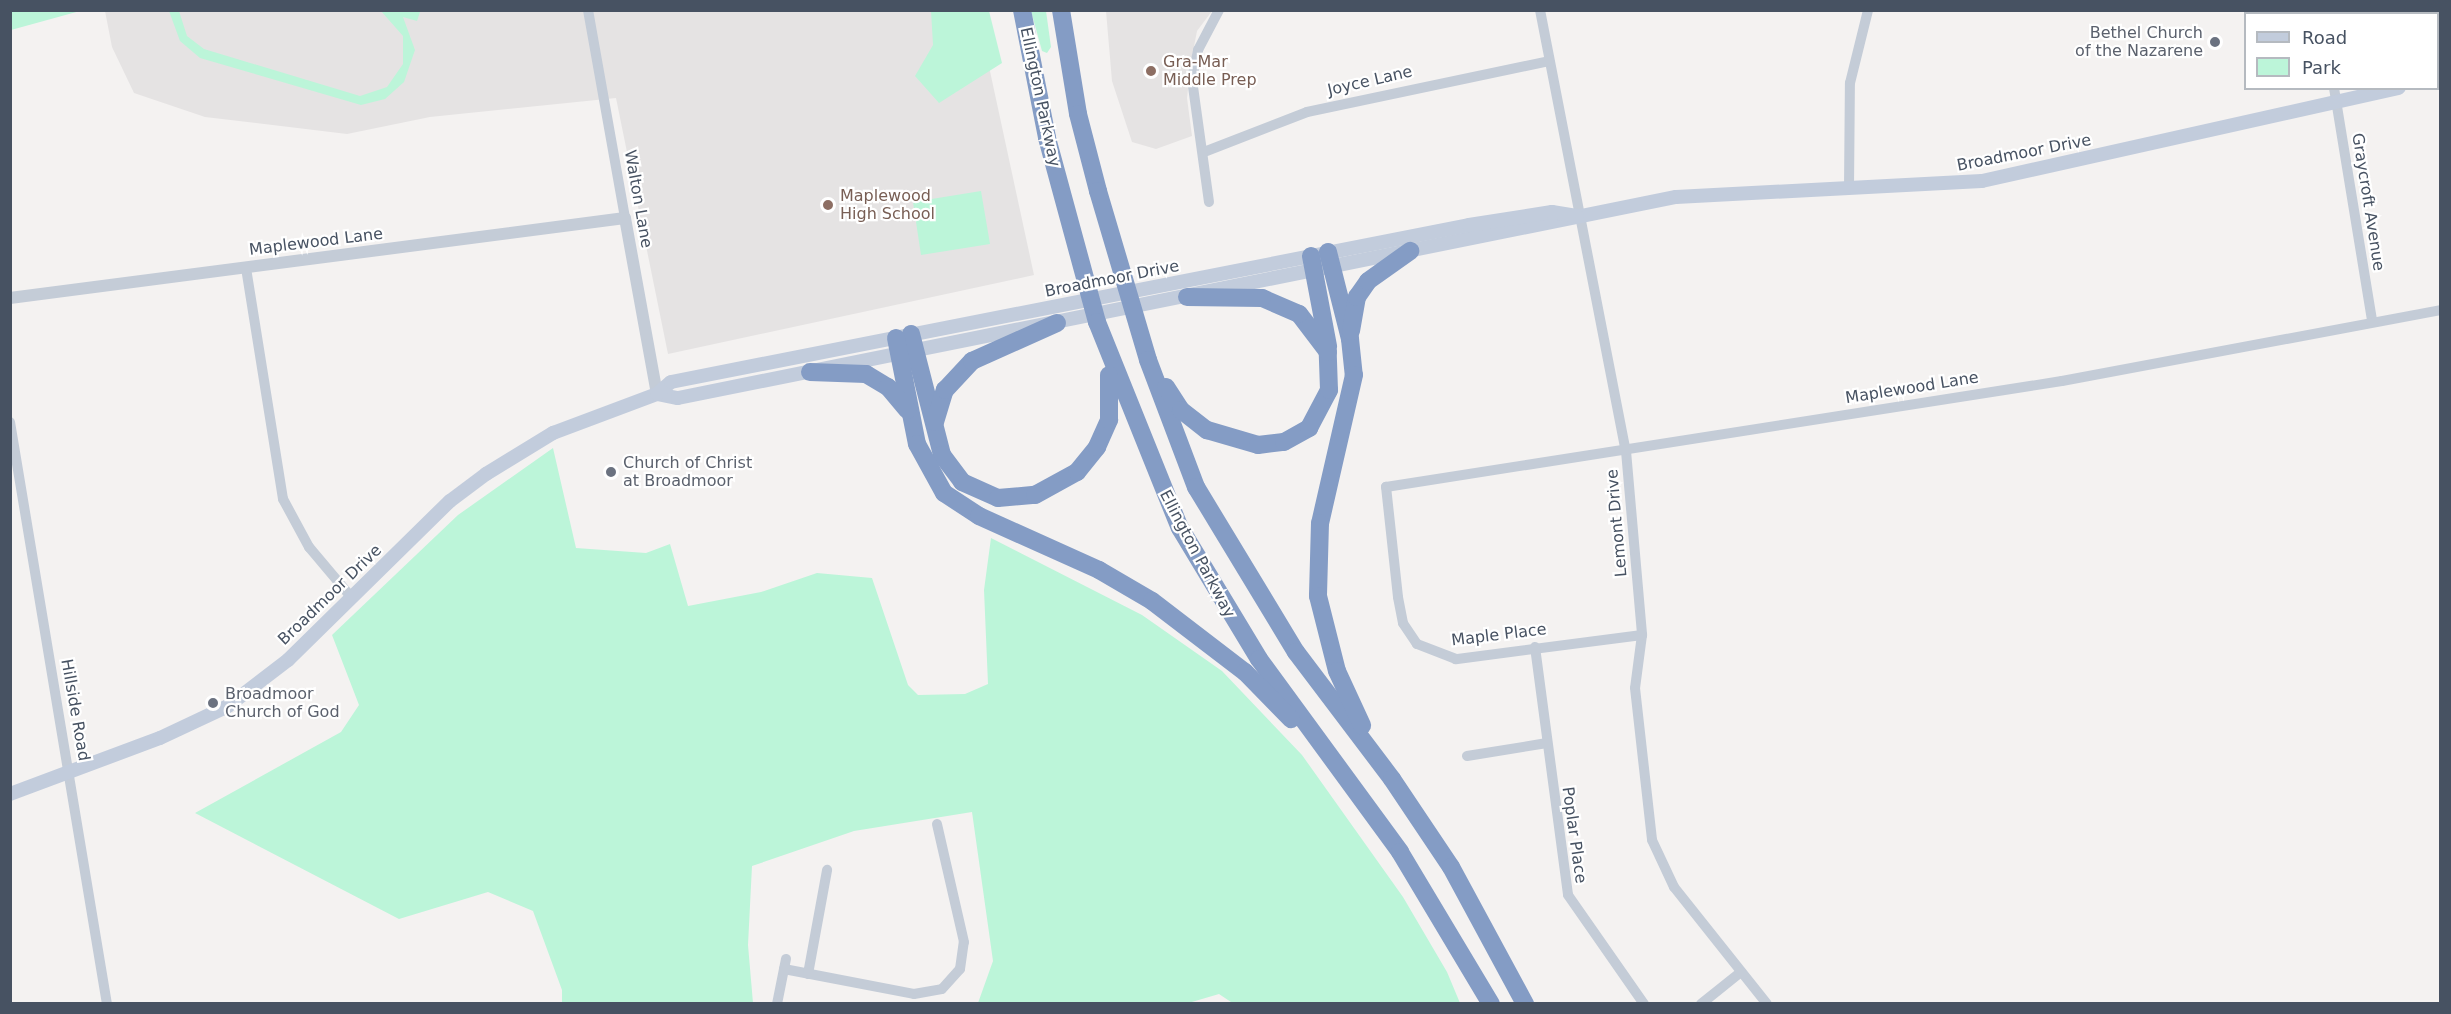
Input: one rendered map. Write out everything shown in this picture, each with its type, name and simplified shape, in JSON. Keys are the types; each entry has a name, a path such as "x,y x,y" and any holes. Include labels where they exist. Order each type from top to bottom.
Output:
{"highway":[{"name":"Ellington Parkway","path":"1022,10 1044,127 1080,262 1106,349 1153,469 1191,549 1246,640 1324,752 1400,852 1491,1004"},
{"name":"Ellington Parkway","path":"1061,10 1078,114 1117,256 1182,454 1218,530 1296,652 1392,779 1451,867 1525,1004"},
{"path":"1350,339 1361,290 1410,251"},
{"path":"1321,262 1350,339 1354,375 1320,523 1318,596 1337,671 1392,779"},
{"path":"1142,337 1181,410 1208,430 1245,443 1284,442 1309,428 1325,404 1330,363 1321,262"},
{"path":"1187,297 1262,298 1286,306 1309,322 1323,340 1330,363"},
{"path":"935,429 945,390 964,368 983,354 1057,322"},
{"path":"905,344 910,416 927,470 954,501 1115,579 1181,620 1245,672 1324,752"},
{"path":"905,344 947,464 972,490 1021,499 1052,488 1088,459 1109,420 1106,349"},
{"path":"810,372 866,374 888,387 910,416"}],"main road":[{"name":"Broadmoor Drive","path":"10,794 70,769 160,738 228,706 288,660 450,501 486,474 582,419 657,394 671,382 1057,322 1187,297 1321,262 1410,251 1579,216 1708,194 1982,181 2335,95 2381,90"},
{"name":"Broadmoor Drive","path":"657,394 678,398 810,372 905,344 1321,262 1552,212 1579,216"}],"street":[{"name":"Walton Lane","path":"588,10 657,394"},
{"path":"1209,202 1204,152 1193,107 1192,80 1198,50 1220,10"},
{"name":"Lemont Drive","path":"1540,10 1548,61 1626,451 1642,635 1635,688 1652,840 1674,887 1767,1003"},
{"path":"1849,188 1850,84 1868,10"},
{"name":"Joyce Lane","path":"1204,152 1307,112 1548,61"},
{"name":"Graycroft Avenue","path":"2335,95 2372,321"},
{"name":"Maplewood Lane","path":"10,298 625,218"},
{"path":"246,268 283,499 309,547 352,598"},
{"name":"Maplewood Lane","path":"1386,487 2062,381 2440,310"},
{"name":"Hillside Road","path":"10,422 70,769 107,1004"},
{"name":"Maple Place","path":"1386,487 1401,614 1417,644 1456,658 1642,635"},
{"name":"Poplar Place","path":"1535,647 1568,895 1644,1004"},
{"path":"1467,756 1546,743"},
{"path":"777,1004 785,964 808,974 897,992 930,994 960,969 964,942 937,824"},
{"path":"808,974 827,870"},
{"path":"1701,1004 1741,972"},
{"path":"896,1004 897,992"}],"shaded area":[{"name":"Maplewood High School","path":"105,11 977,11 1034,275 668,354 616,98 430,117 347,134 205,117 134,93 112,47"},
{"name":"Gra-Mar Middle Prep","path":"1106,11 1212,11 1197,31 1191,62 1187,98 1192,136 1156,149 1132,142 1112,81"}],"green space":[{"path":"11,10 80,10 80,11 11,30"},
{"path":"169,11 179,11 187,36 204,49 360,96 387,87 403,64 403,36 381,11 420,12 417,21 403,17 415,50 404,82 385,99 361,105 200,58 180,41"},
{"path":"931,11 989,11 1002,63 939,103 915,76 933,45"},
{"path":"1031,11 1046,11 1051,47 1047,53 1042,51"},
{"path":"981,191 990,244 921,255 913,202"},
{"path":"553,448 576,548 646,553 670,544 688,606 761,592 817,573 872,578 908,685 918,695 965,694 988,684 984,590 991,538 1142,615 1222,671 1302,755 1403,897 1447,972 1460,1003 1234,1004 1219,994 1185,1004 978,1003 993,961 972,812 854,831 752,866 748,945 753,1003 562,1003 562,990 533,911 488,892 399,919 195,813 341,732 359,705 332,635 458,515"}],"place":[{"name":"Bethel Church of the Nazarene","path":"2215,42"},
{"name":"Gra-Mar Middle Prep","path":"1151,71"},
{"name":"Maplewood High School","path":"828,205"},
{"name":"Church of Christ at Broadmoor","path":"611,472"},
{"name":"Broadmoor Church of God","path":"213,703"}]}
